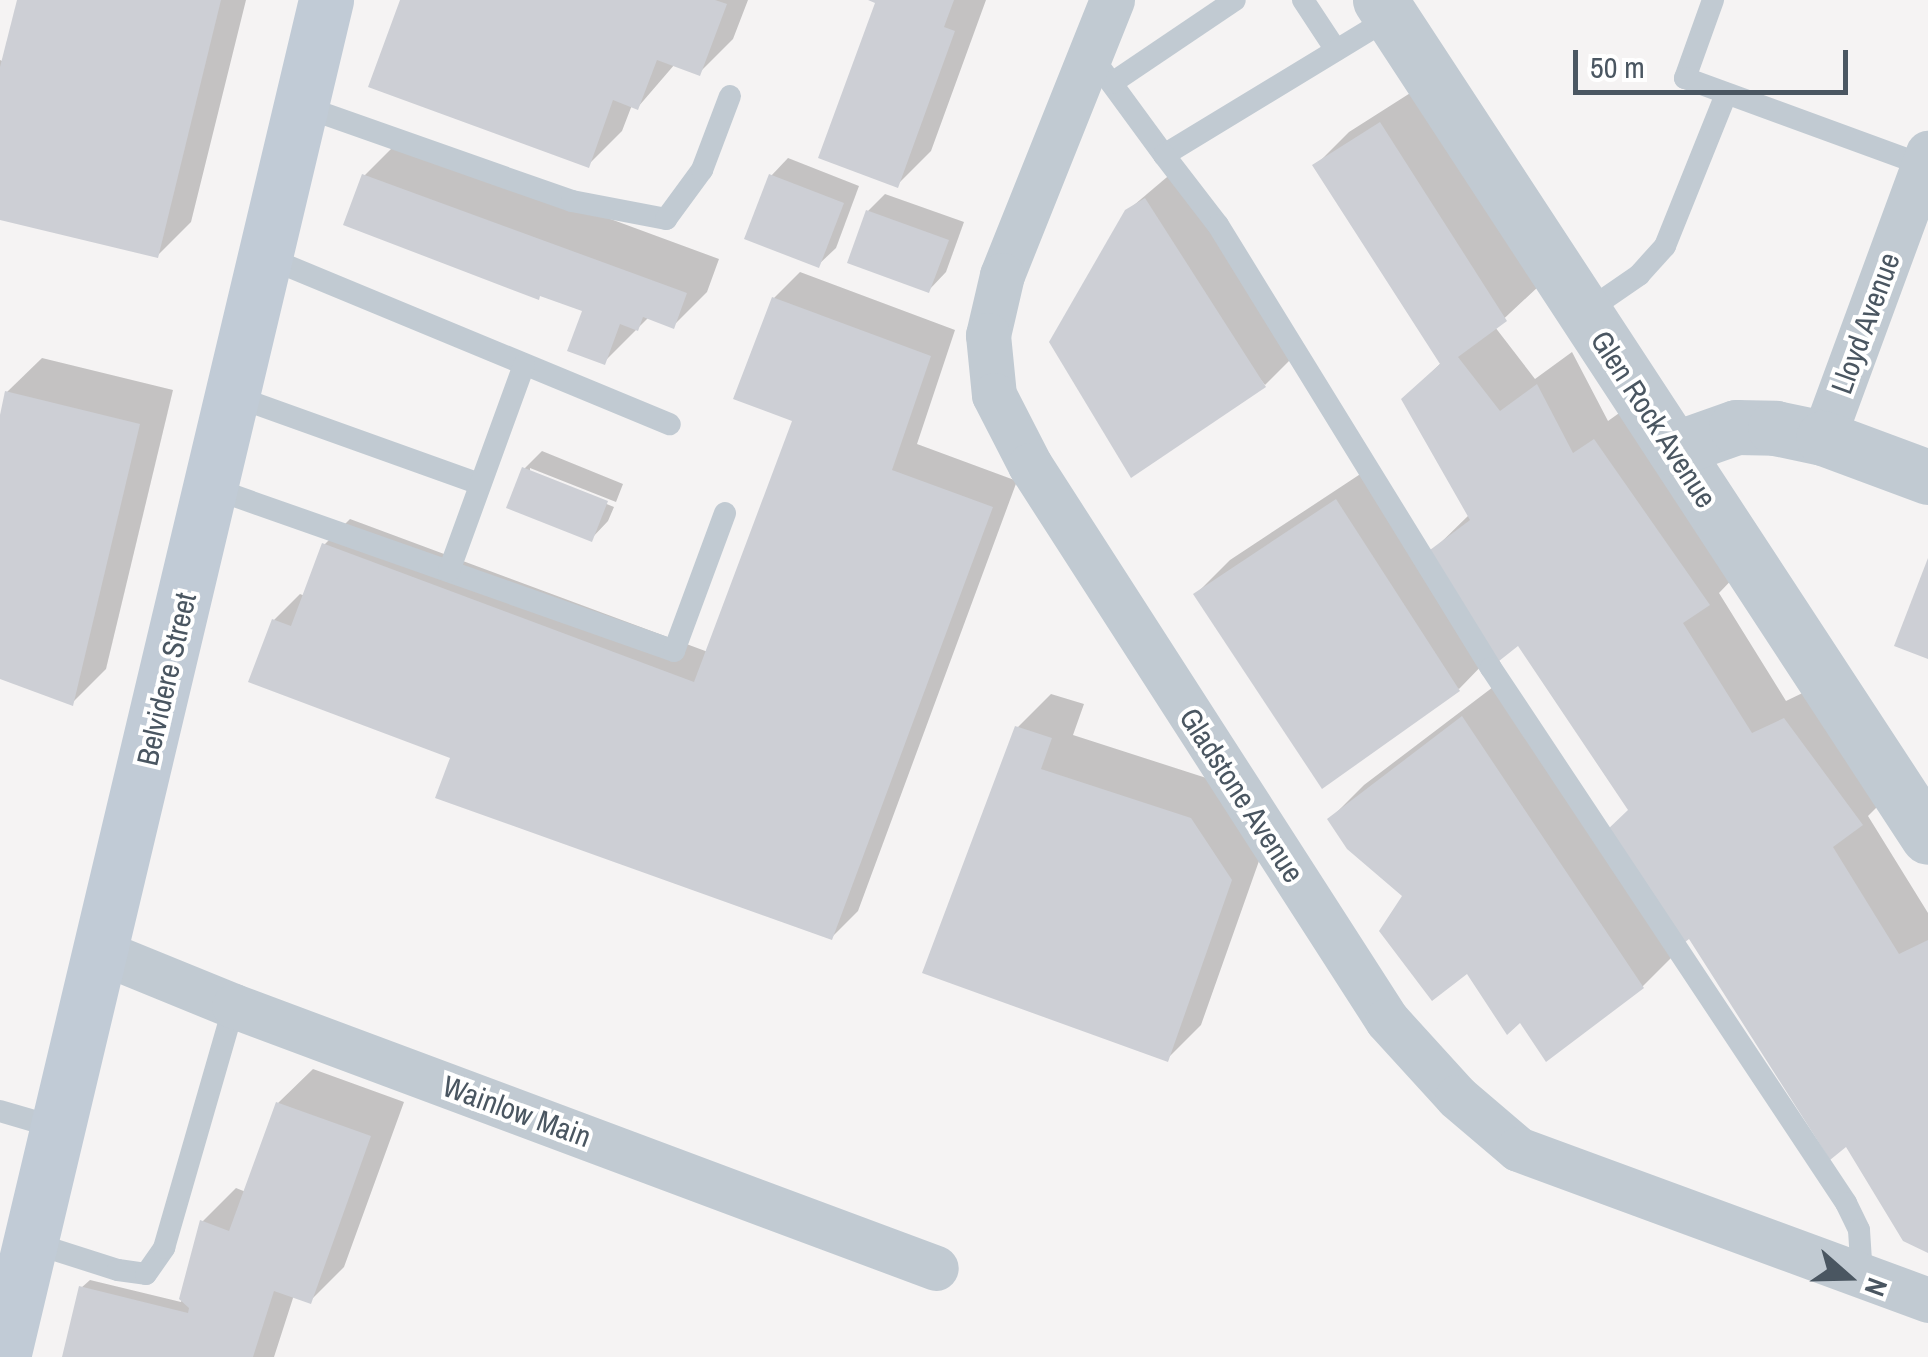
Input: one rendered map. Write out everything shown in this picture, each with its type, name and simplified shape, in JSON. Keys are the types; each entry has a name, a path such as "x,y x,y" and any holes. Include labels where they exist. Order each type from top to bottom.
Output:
{"main road":[{"name":"Belvidere Street","path":"3,1357 326,0"}],"street":[{"name":"Gladstone Avenue","path":"1112,0 1101,68 1002,275 988,335 994,394 1030,465 1388,1020 1458,1097 1518,1149 1928,1300"},
{"name":"Glen Rock Avenue","path":"1392,6 1584,312 1928,838"},
{"name":"Lloyd Avenue","path":"1823,438 1926,162"},
{"path":"1674,449 1736,427 1774,428 1823,438 1928,476"},
{"name":"Wainlow Main","path":"99,951 234,1006 936,1268"}],"lane":[{"path":"1235,0 1101,68 1218,225 1491,668 1846,1203 1859,1230 1862,1276"},
{"path":"1304,0 1336,50"},
{"path":"1713,0 1685,78 1926,162"},
{"path":"1164,155 1336,50 1392,6"},
{"path":"1584,312 1639,274 1664,246 1726,94"},
{"path":"302,106 572,201 666,220 702,170 730,96"},
{"path":"266,258 670,424"},
{"path":"449,571 524,365"},
{"path":"234,396 480,484"},
{"path":"212,488 674,651 726,513"},
{"path":"30,1242 118,1270 146,1274 164,1248 234,1006"},
{"path":"0,1111 58,1128"}],"building":[{"path":"17,0 221,0 158,258 0,220 0,67"},
{"path":"400,0 715,0 727,4 700,76 657,60 638,110 613,100 589,168 368,87"},
{"path":"868,0 954,0 944,27 955,31 898,188 818,158 875,3"},
{"path":"1380,122 1507,321 1458,357 1500,411 1537,384 1573,453 1594,439 1710,605 1683,623 1752,733 1784,718 1863,825 1833,847 1899,954 1928,940 1928,1253 1903,1241 1846,1147 1830,1160 1689,939 1680,946 1606,831 1628,810 1518,646 1494,665 1426,553 1470,520 1401,399 1440,364 1312,165"},
{"path":"362,174 687,293 674,329 643,317 638,331 620,324 605,365 567,351 582,311 540,296 539,300 343,225"},
{"path":"769,174 844,203 819,268 744,239"},
{"path":"1145,198 1266,387 1131,478 1049,342 1125,210"},
{"path":"866,210 949,240 929,293 847,263"},
{"path":"772,297 931,356 892,470 993,507 832,940 435,798 450,758 248,682 272,619 291,626 322,543 694,682 792,421 733,399"},
{"path":"5,391 140,424 73,706 0,679 0,415"},
{"path":"522,467 608,501 592,542 506,508"},
{"path":"1336,499 1460,691 1322,789 1193,594"},
{"path":"1928,558 1928,659 1894,646"},
{"path":"1462,716 1644,988 1546,1062 1520,1023 1507,1035 1467,974 1432,1001 1379,931 1402,896 1347,849 1327,819"},
{"path":"1015,726 1052,738 1041,769 1191,818 1232,880 1168,1062 922,973"},
{"path":"276,1102 371,1136 311,1304 274,1291 253,1357 62,1357 79,1286 188,1313 189,1308 179,1299 200,1220 229,1231"}]}
